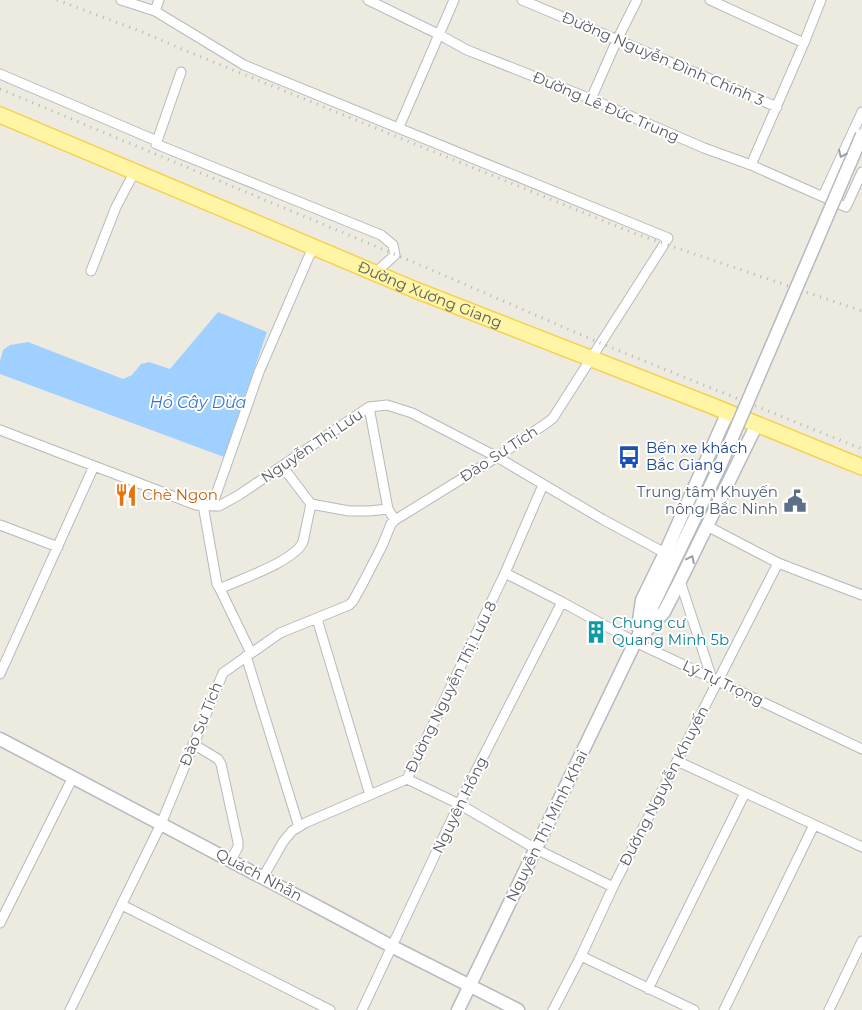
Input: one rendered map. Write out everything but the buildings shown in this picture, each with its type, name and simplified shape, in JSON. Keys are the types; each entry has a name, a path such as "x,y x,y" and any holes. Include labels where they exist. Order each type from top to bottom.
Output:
{"main road":[{"name":"Đường Xương Giang","path":"0,115 413,289 728,412 862,468"},
{"name":"Nguyễn Thị Minh Khai","path":"458,1010 720,466 862,135"},
{"path":"636,642 642,600 665,554 728,412"},
{"path":"636,642 664,612 757,424"},
{"name":"Quách Nhẫn","path":"0,739 392,947 518,1010"}],"street":[{"path":"122,0 155,11 244,65 398,127 454,0"},
{"path":"155,11 159,0"},
{"name":"Đường Lê Đức Trung","path":"368,0 467,50 592,99 704,148 751,164 846,207 862,172"},
{"name":"Đường Nguyễn Đình Chính 3","path":"522,0 776,107"},
{"path":"592,99 617,40 637,0"},
{"path":"710,0 804,43"},
{"path":"751,164 821,0"},
{"path":"182,72 156,144 381,235 393,245 395,255 375,273"},
{"path":"0,74 157,140"},
{"path":"822,196 862,112"},
{"name":"Đào Sư Tích","path":"70,1010 161,824 220,676 280,633 345,608 353,601 382,546 391,524 395,520 497,457 553,418 668,238 398,127"},
{"path":"91,272 116,207 135,171"},
{"path":"299,827 249,654 217,584 207,505 259,372 314,247"},
{"name":"Nguyễn Thị Lưu","path":"207,505 219,506 239,495 368,407 387,405 412,413 497,457 665,554"},
{"path":"368,407 388,510 395,520"},
{"path":"0,430 196,505 207,505"},
{"path":"0,674 94,466"},
{"path":"282,466 311,504 349,511 388,510"},
{"name":"Đường Nguyễn Thị Lưu 8","path":"263,877 283,842 292,831 305,823 407,779 505,573 543,485"},
{"path":"219,587 224,587 273,566 296,551 303,542 311,504"},
{"path":"0,525 58,547"},
{"path":"707,526 778,563 862,596"},
{"name":"Đường Nguyễn Khuyến","path":"553,1010 582,956 613,887 677,761 715,680 778,563"},
{"name":"Lý Tự Trọng","path":"505,573 636,642 862,749"},
{"path":"680,581 715,680"},
{"name":"Nguyên Hồng","path":"362,1010 459,804 562,602"},
{"path":"317,619 370,795"},
{"path":"193,744 218,759 221,764 238,842 238,847 231,860"},
{"path":"677,761 862,847"},
{"path":"0,923 73,778"},
{"path":"407,779 459,804 536,849 613,887"},
{"path":"648,989 745,793"},
{"path":"724,1010 814,826"},
{"path":"122,906 330,1010"},
{"path":"829,1010 862,941"},
{"path":"582,956 694,1010"}],"water":[{"name":"Hồ Cây Dừa","path":"218,312 267,332 224,457 0,374 0,361 3,350 10,345 28,342 123,379 132,375 141,364 149,362 170,369"}],"railway":[{"path":"57,0 140,31 636,234 862,311"},
{"path":"0,89 425,267 600,343 862,449"}],"place":[{"name":"Bến xe khách Bắc Giang","path":"629,457"},
{"name":"Chè Ngon","path":"126,495"},
{"name":"Trung tâm Khuyến nông Bắc Ninh","path":"795,501"},
{"name":"Chung cư Quang Minh 5b","path":"596,632"}]}
